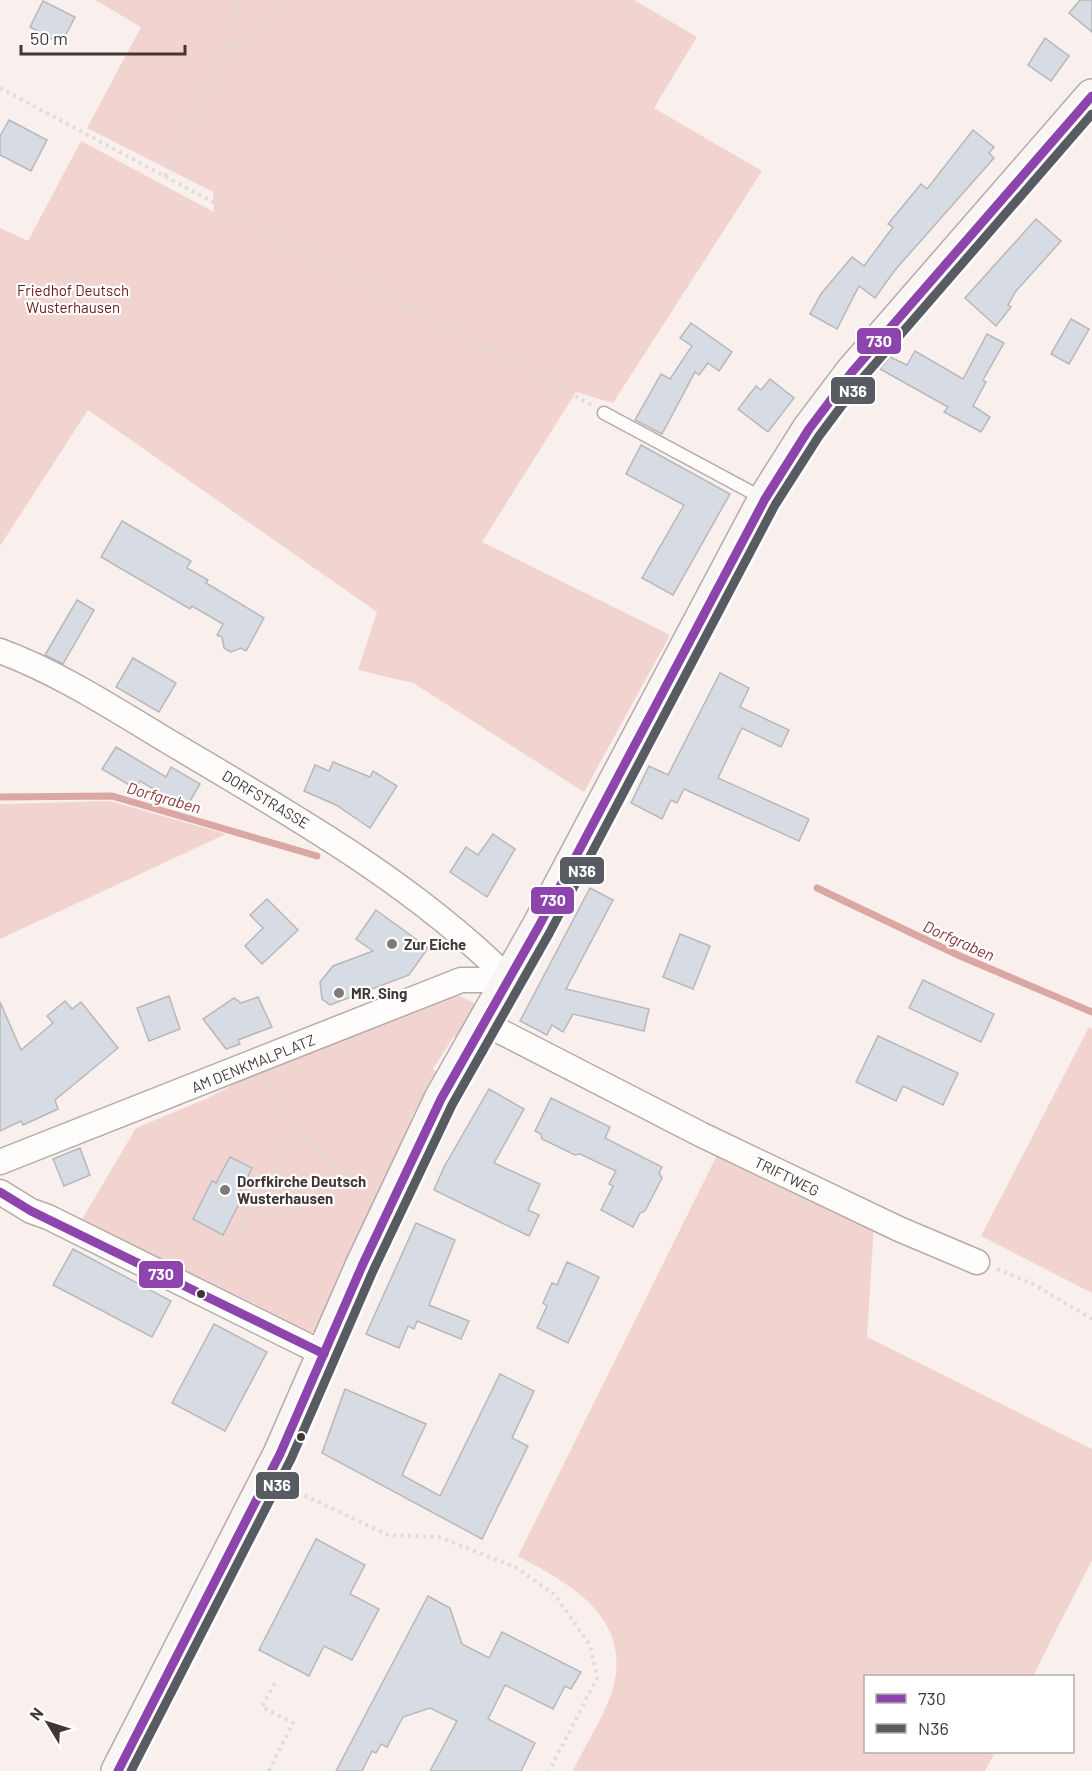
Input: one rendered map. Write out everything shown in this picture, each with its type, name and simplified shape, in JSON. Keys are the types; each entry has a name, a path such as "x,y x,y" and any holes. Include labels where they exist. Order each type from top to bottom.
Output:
{"main road":[{"path":"118,1771 280,1454 438,1107 510,980 765,499 809,429 852,372 1092,96"}],"street":[{"name":"DORFSTRASSE","path":"0,651 30,662 73,685 320,832 458,931 510,980"},
{"name":"AM DENKMALPLATZ","path":"0,1162 461,980 510,980"},
{"name":"TRIFTWEG","path":"486,1024 712,1140 880,1220 977,1262"},
{"path":"0,1192 31,1211 48,1217 324,1354"}],"lane":[{"path":"604,413 765,499"}],"path":[{"path":"165,176 224,56 239,0"},
{"path":"224,56 267,22 288,0"},
{"path":"0,88 604,413"},
{"path":"261,1060 279,1105 298,1130 327,1160 344,1173 373,1187"},
{"path":"204,1295 298,1130"},
{"path":"977,1262 1033,1284 1092,1318"},
{"path":"286,1486 387,1535 439,1538 517,1568 555,1595 590,1645 597,1678 549,1771"},
{"path":"269,1771 293,1723 262,1707 276,1680"}],"green space":[{"name":"Friedhof Deutsch Wusterhausen","path":"95,0 634,0 697,37 654,108 762,171 613,403 576,392 482,542 670,635 584,792 413,683 358,670 377,612 88,410 0,546 0,228 28,241 81,141 214,212 213,192 87,128 141,27"},
{"path":"110,801 226,834 0,939 0,804"},
{"path":"456,994 474,1003 475,1009 460,1039 454,1036 433,1069 437,1073 412,1116 406,1143 318,1332 304,1332 252,1303 81,1221 136,1128 208,1098 259,1071"},
{"path":"1089,1027 1092,1029 1092,1293 981,1236"},
{"path":"718,1153 874,1224 867,1337 1092,1449 1092,1560 1034,1675 864,1675 864,1753 994,1753 985,1771 573,1771 601,1718 613,1688 617,1663 613,1641 605,1622 576,1591 518,1556"}],"building":[{"path":"1080,0 1092,0 1092,32 1069,13"},
{"path":"43,1 75,17 61,44 30,27"},
{"path":"1045,38 1069,56 1051,81 1028,65"},
{"path":"9,120 47,140 31,171 0,155 0,136"},
{"path":"973,130 994,147 989,153 994,158 895,270 875,298 859,286 837,329 810,314 821,294 852,257 864,266 893,227 888,224 921,184 927,189"},
{"path":"1036,219 1061,241 1016,291 1008,305 1011,307 996,326 965,298"},
{"path":"1071,319 1089,329 1069,364 1051,354"},
{"path":"691,323 732,352 719,371 708,363 699,375 695,372 662,434 635,420 661,374 670,379 692,346 680,338"},
{"path":"987,334 1004,343 983,380 986,382 973,406 990,417 981,432 944,412 948,407 880,369 890,357 907,365 915,351 963,379"},
{"path":"770,379 794,398 768,432 738,409 756,386 761,390"},
{"path":"641,445 730,494 673,595 642,578 684,505 626,474"},
{"path":"122,521 191,561 187,568 208,580 206,583 264,618 246,651 241,648 231,652 224,648 222,637 217,635 223,624 192,606 190,609 101,557"},
{"path":"77,600 94,610 63,664 45,655"},
{"path":"133,658 176,683 159,712 116,687"},
{"path":"720,673 749,688 740,707 789,730 781,747 742,728 718,778 809,819 799,841 684,789 677,803 671,800 662,819 631,803 649,766 668,775"},
{"path":"116,747 166,777 171,767 200,784 186,808 140,781 136,789 102,769"},
{"path":"333,762 370,777 373,771 397,786 370,828 336,805 304,791 315,765 329,771"},
{"path":"493,834 515,849 487,897 450,872 466,847 478,855"},
{"path":"590,888 613,900 566,989 649,1009 644,1031 573,1014 563,1032 552,1025 547,1035 520,1021"},
{"path":"267,899 298,930 262,964 245,946 263,928 250,915"},
{"path":"376,910 428,948 409,975 330,1005 322,999 320,982 333,966 373,951 356,939"},
{"path":"680,934 710,946 693,989 663,977"},
{"path":"923,980 994,1014 981,1042 909,1008"},
{"path":"169,996 180,1029 149,1041 137,1008"},
{"path":"258,997 272,1027 238,1040 240,1044 226,1049 203,1019 234,998 241,1003"},
{"path":"65,1001 72,1009 81,1002 118,1048 55,1100 58,1109 23,1125 21,1121 0,1131 0,1002 21,1050 53,1023 47,1016"},
{"path":"878,1036 958,1073 943,1105 903,1086 896,1101 856,1082"},
{"path":"489,1089 524,1109 494,1163 540,1184 528,1210 539,1215 529,1236 434,1190 444,1167"},
{"path":"551,1098 610,1127 605,1138 662,1167 659,1173 662,1178 645,1211 640,1213 633,1227 601,1210 613,1186 609,1184 616,1171 542,1139 541,1134 535,1131"},
{"path":"80,1148 90,1175 64,1186 53,1159"},
{"name":"Dorfkirche Deutsch Wusterhausen","path":"230,1157 252,1168 238,1196 242,1198 223,1235 193,1219 212,1181 216,1183"},
{"path":"416,1223 455,1240 429,1305 469,1321 461,1339 417,1321 414,1329 408,1326 399,1348 366,1334"},
{"path":"73,1249 171,1301 152,1337 53,1285"},
{"path":"567,1262 599,1277 568,1343 537,1328 547,1306 543,1303 552,1283 557,1285"},
{"path":"214,1324 267,1352 225,1431 172,1403"},
{"path":"500,1374 534,1391 512,1438 528,1446 482,1539 322,1453 345,1389 426,1424 402,1475 440,1496"},
{"path":"316,1539 365,1565 350,1594 379,1609 352,1660 324,1646 309,1676 259,1650"},
{"path":"428,1596 450,1608 462,1644 489,1658 502,1632 581,1672 571,1689 565,1686 553,1709 505,1685 488,1719 535,1743 521,1771 430,1771 457,1721 430,1708 403,1717 387,1747 381,1744 376,1753 372,1751 362,1771 336,1771"}],"waterway":[{"name":"Dorfgraben","path":"0,797 112,796 317,856"},
{"name":"Dorfgraben","path":"817,888 960,956 1092,1012"}],"transit line":[{"name":"730","path":"118,1771 280,1454 362,1266 441,1099 539,926 765,499 809,429 852,372 1092,96"},
{"name":"N36","path":"131,1771 291,1459 373,1271 452,1105 550,932 775,505 819,436 861,380 1092,114"},
{"name":"730","path":"0,1192 31,1211 324,1354"}],"place":[{"name":"Zur Eiche","path":"392,944"},
{"name":"MR. Sing","path":"339,993"},
{"name":"Dorfkirche Deutsch Wusterhausen","path":"225,1190"}]}
